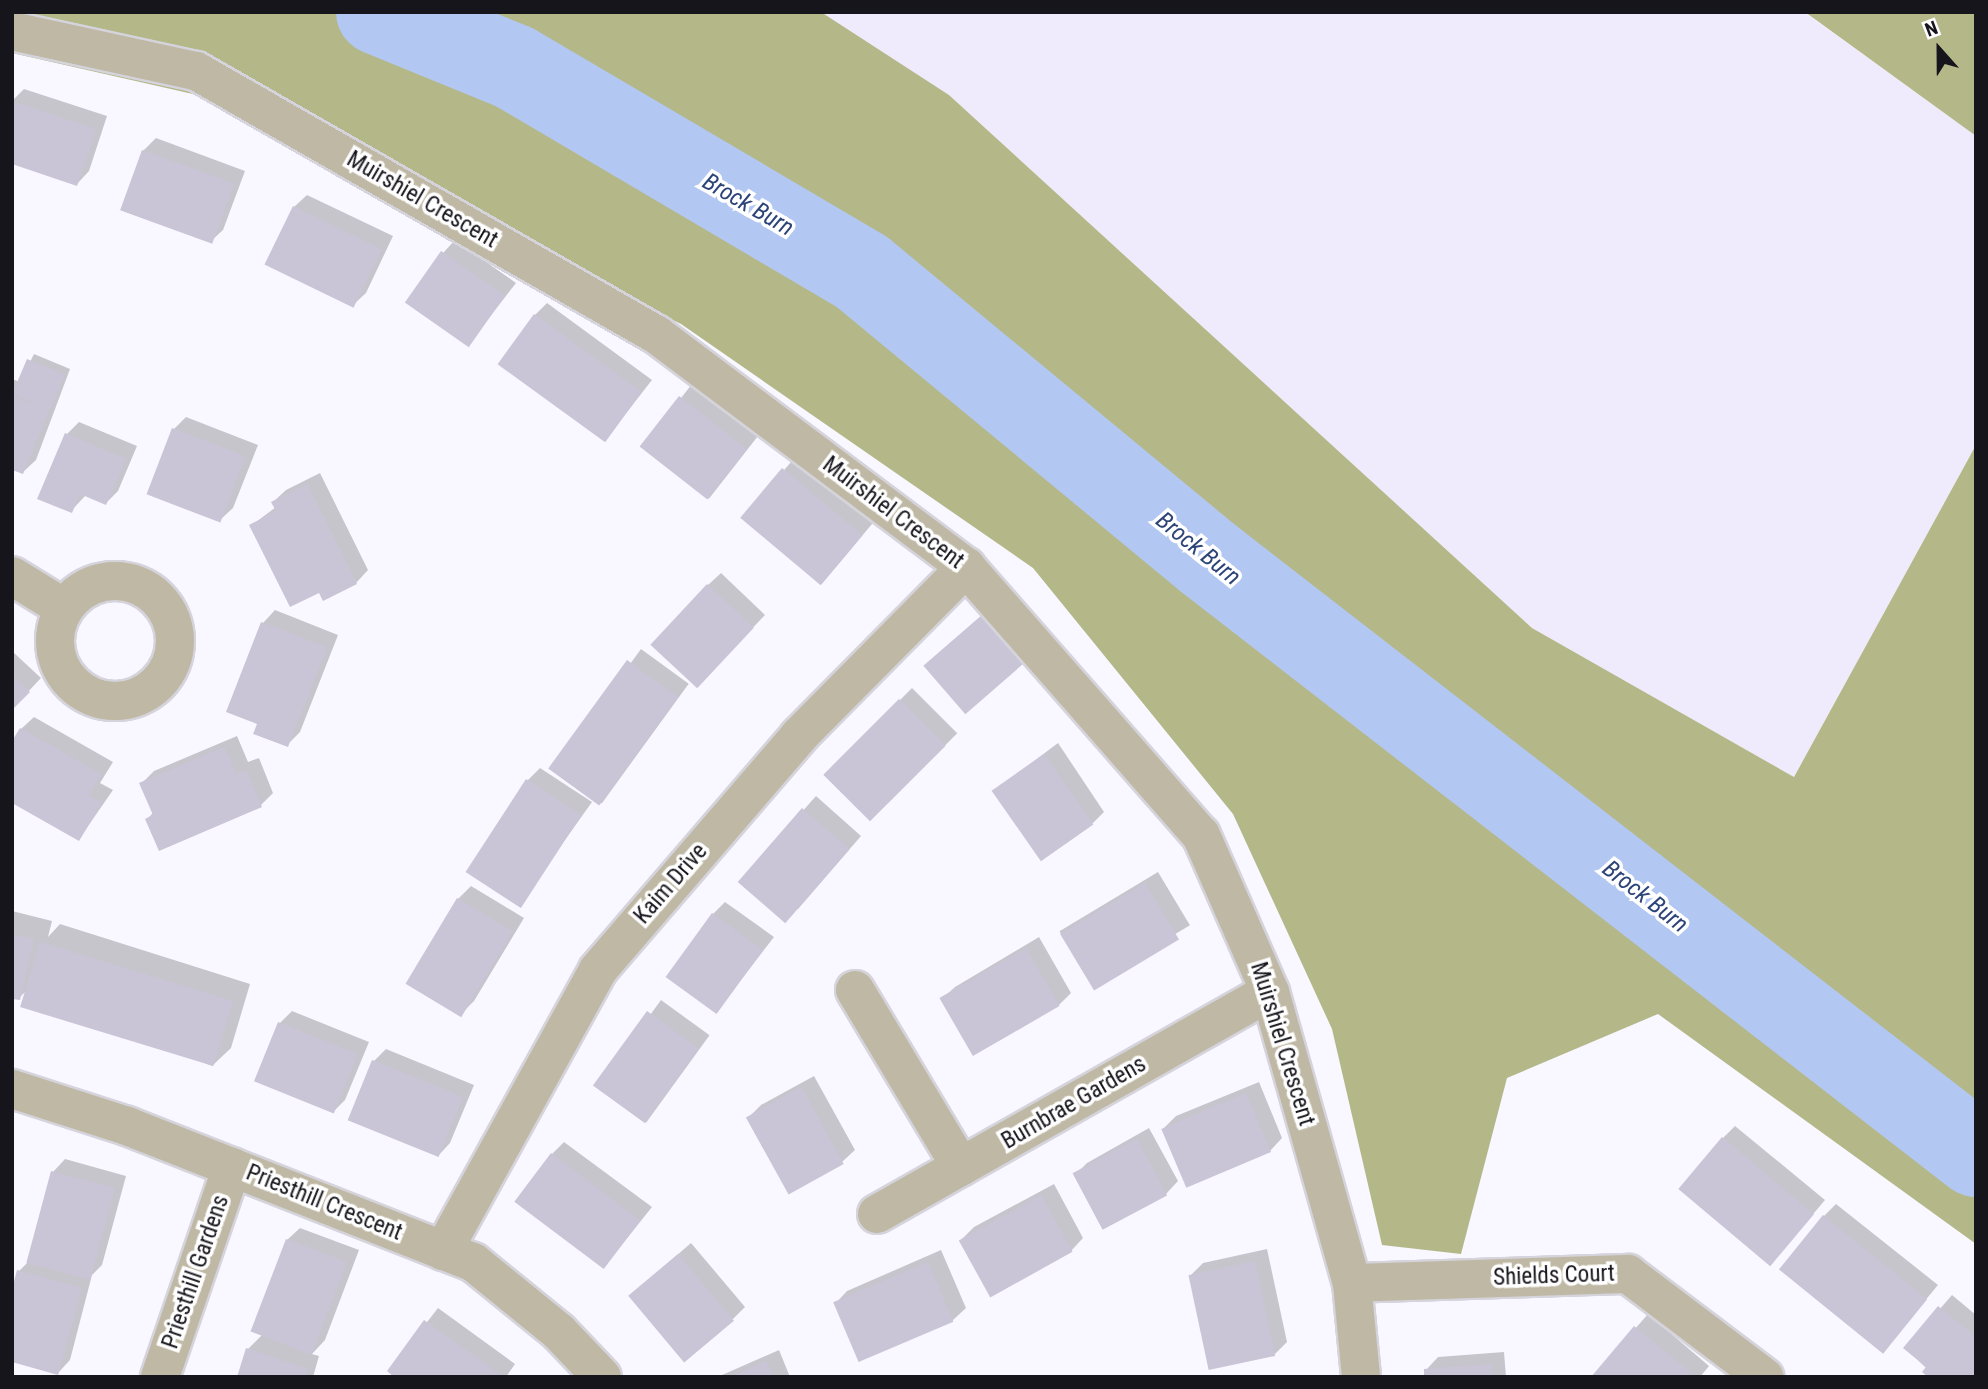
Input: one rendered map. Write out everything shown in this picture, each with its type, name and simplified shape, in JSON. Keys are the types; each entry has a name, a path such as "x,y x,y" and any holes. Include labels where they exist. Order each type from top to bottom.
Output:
{"street":[{"name":"Muirshiel Crescent","path":"12,31 197,71 657,335 966,567 1201,835 1270,992 1352,1283 1361,1377"},
{"name":"Kaim Drive","path":"443,1251 597,970 799,736 966,567"},
{"path":"12,576 64,608"},
{"path":"855,989 961,1167"},
{"name":"Burnbrae Gardens","path":"877,1214 1270,992"},
{"name":"Priesthill Crescent","path":"12,1089 232,1167 473,1262 559,1332 602,1377"},
{"name":"Priesthill Gardens","path":"160,1377 232,1167"},
{"name":"Shields Court","path":"1352,1283 1628,1274 1764,1377"}],"shaded area":[{"path":"821,12 1804,12 1976,136 1976,445 1794,777 1532,628 949,95"}],"green space":[{"path":"12,12 821,12 949,95 1532,628 1794,777 1976,445 1976,1244 1658,1014 1507,1078 1461,1254 1382,1245 1332,1029 1233,814 1033,568 681,324 215,99 12,53"},
{"path":"1805,12 1976,12 1976,136"}],"building":[{"path":"12,101 96,129 77,186 12,164"},
{"path":"142,150 234,184 212,244 120,210"},
{"path":"293,206 382,249 353,308 265,264"},
{"path":"441,251 505,296 469,347 405,303"},
{"path":"534,314 642,392 605,442 498,364"},
{"path":"27,359 65,375 50,410 12,394"},
{"path":"12,396 49,410 23,474 12,470"},
{"path":"679,396 747,449 707,499 640,446"},
{"path":"172,428 246,456 220,523 147,494"},
{"path":"65,433 126,459 106,505 80,494 72,513 37,499"},
{"path":"782,468 862,535 821,585 740,518"},
{"path":"307,484 357,584 323,601 319,593 290,607 249,525 276,511 271,502"},
{"path":"707,584 754,628 697,688 650,645"},
{"path":"983,614 1025,662 965,714 923,666"},
{"path":"261,622 327,647 288,747 253,734 257,724 226,712"},
{"path":"627,660 678,697 599,805 548,768"},
{"path":"12,675 30,692 12,710"},
{"path":"899,699 946,746 870,821 823,775"},
{"path":"20,728 101,774 89,796 102,803 79,841 12,803 12,741"},
{"path":"224,747 236,774 246,770 262,807 159,851 145,819 153,815 139,783"},
{"path":"1044,754 1093,824 1041,861 992,791"},
{"path":"526,779 581,815 521,908 466,872"},
{"path":"802,808 850,849 785,923 738,882"},
{"path":"1145,883 1179,940 1094,991 1060,934"},
{"path":"457,898 513,931 461,1017 405,984"},
{"path":"712,913 763,950 717,1014 666,977"},
{"path":"12,934 34,939 20,1000 12,999"},
{"path":"40,942 233,1001 213,1066 20,1007"},
{"path":"1026,948 1060,1006 973,1056 939,998"},
{"path":"647,1011 699,1049 645,1123 593,1085"},
{"path":"278,1022 358,1054 334,1114 254,1081"},
{"path":"372,1060 463,1097 439,1157 348,1120"},
{"path":"801,1087 844,1164 789,1195 746,1118"},
{"path":"1246,1093 1271,1152 1186,1188 1161,1129"},
{"path":"1722,1137 1814,1214 1770,1266 1678,1189"},
{"path":"1137,1139 1167,1196 1103,1230 1073,1173"},
{"path":"551,1153 640,1220 604,1269 514,1202"},
{"path":"51,1171 115,1188 90,1280 26,1263"},
{"path":"1041,1195 1073,1252 990,1297 959,1241"},
{"path":"1823,1215 1927,1299 1883,1354 1779,1269"},
{"path":"286,1239 347,1262 311,1355 251,1331"},
{"path":"678,1254 734,1321 684,1362 628,1296"},
{"path":"1255,1261 1275,1356 1209,1370 1188,1275"},
{"path":"928,1262 953,1322 859,1362 833,1302"},
{"path":"17,1270 82,1288 58,1375 12,1362 12,1289"},
{"path":"1938,1306 1976,1337 1976,1377 1928,1377 1922,1372 1926,1367 1903,1348"},
{"path":"424,1320 504,1377 394,1377 387,1371"},
{"path":"1634,1326 1696,1377 1591,1377"},
{"path":"246,1348 308,1369 305,1377 237,1377"},
{"path":"766,1361 773,1377 731,1377"},
{"path":"1492,1364 1493,1377 1424,1377 1424,1369"}],"waterway":[{"name":"Brock Burn","path":"379,12 514,67 862,272 1209,559 1976,1154"}]}
